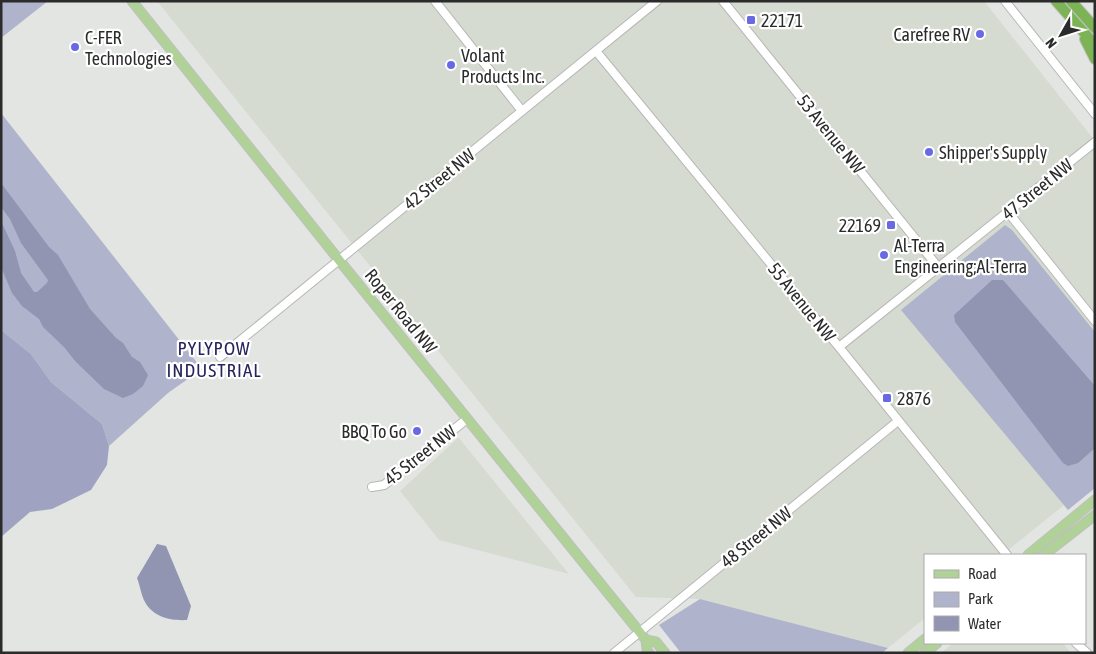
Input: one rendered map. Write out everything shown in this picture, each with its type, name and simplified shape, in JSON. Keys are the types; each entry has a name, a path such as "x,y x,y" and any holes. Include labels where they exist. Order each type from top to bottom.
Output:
{"highway":[{"path":"1056,1 1095,45"},
{"path":"1071,1 1093,25"},
{"path":"1082,31 1095,58"}],"main road":[{"name":"Roper Road NW","path":"132,1 646,640 647,650 650,653"},
{"path":"1029,554 1095,500"},
{"path":"1045,554 1095,515"},
{"name":"Roper Road NW","path":"646,640 656,642 665,653"},
{"path":"908,653 924,640"},
{"path":"925,653 936,644"}],"street":[{"path":"435,1 522,111"},
{"name":"42 Street NW","path":"220,357 657,1"},
{"name":"53 Avenue NW","path":"723,1 938,267"},
{"path":"1005,1 1095,114"},
{"name":"55 Avenue NW","path":"596,51 1006,554"},
{"name":"47 Street NW","path":"839,347 1095,142"},
{"path":"1008,212 1095,321"},
{"name":"45 Street NW","path":"372,487 384,485 467,419"},
{"name":"48 Street NW","path":"614,653 898,421"},
{"path":"1077,644 1087,653"}],"shaded area":[{"path":"157,1 984,1 1095,141 1095,332 1005,225 901,310 1064,505 1003,554 924,554 924,619 888,648 700,599 636,597"},
{"path":"1,330 31,354 51,382 102,424 109,446 107,465 91,490 52,509 30,512 1,537"},
{"path":"458,438 569,574 439,540 400,491"},
{"path":"952,644 1064,644 1071,653 941,653"}],"green space":[{"path":"1,1 48,1 1,38"},
{"path":"1,113 202,369 168,393 109,446 102,424 51,382 31,354 1,330"},
{"path":"1005,225 1012,230 1095,332 1095,488 1068,510 901,310"},
{"path":"700,599 888,648 882,653 681,653 659,625"}],"water":[{"path":"1,183 49,247 58,255 90,309 116,338 123,343 132,357 140,362 148,375 143,386 133,394 123,398 104,389 43,327 39,319 22,306 12,293 1,267 1,221 15,251 21,273 34,292 37,292 48,280 21,243 10,219 1,207"},
{"path":"992,280 1003,280 1095,386 1095,448 1078,463 1068,466 1063,463 955,322 954,315"},
{"path":"157,544 166,546 191,606 187,620 169,619 158,615 148,607 144,599 137,578"}],"place":[{"name":"22171","path":"751,20"},
{"name":"Carefree RV","path":"980,34"},
{"name":"C-FER Technologies","path":"75,47"},
{"name":"Volant Products Inc.","path":"451,65"},
{"name":"Shipper's Supply","path":"929,152"},
{"name":"22169","path":"891,225"},
{"name":"Al-Terra Engineering;Al-Terra","path":"884,255"},
{"name":"2876","path":"887,398"},
{"name":"BBQ To Go","path":"417,431"}],"district":[{"name":"PYLYPOW INDUSTRIAL","path":"214,359"}]}
